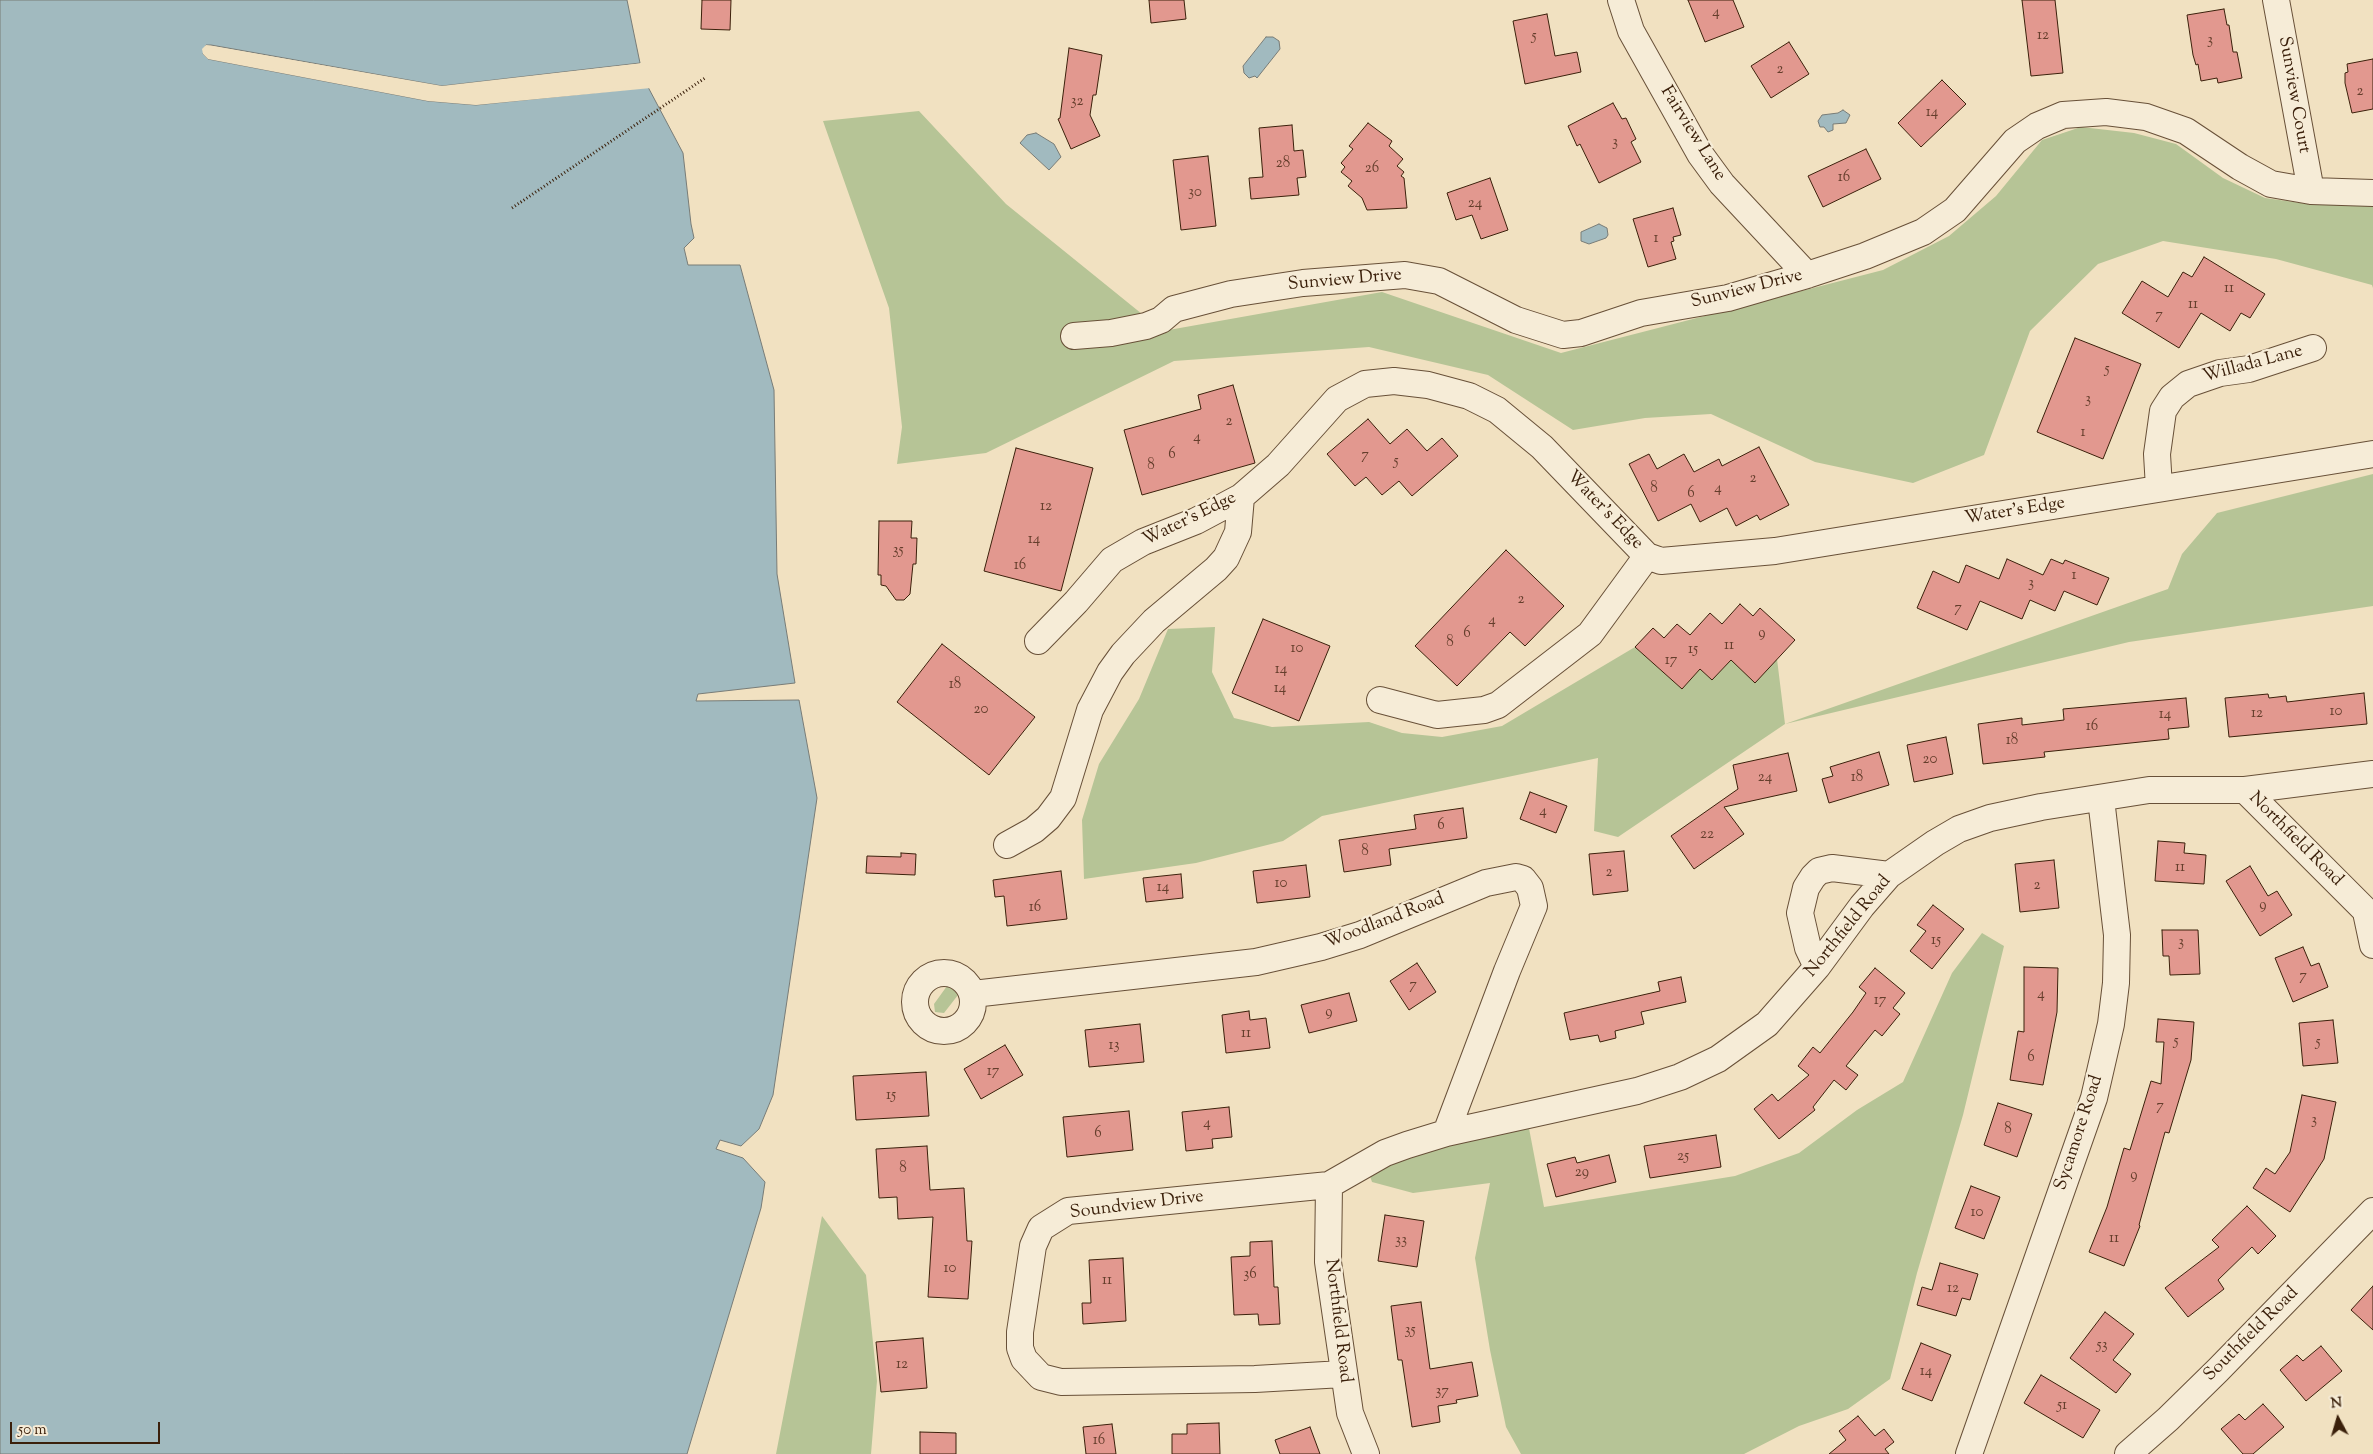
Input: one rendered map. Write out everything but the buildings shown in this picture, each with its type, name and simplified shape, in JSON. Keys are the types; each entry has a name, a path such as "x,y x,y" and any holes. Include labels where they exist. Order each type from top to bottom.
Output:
{"street":[{"name":"Fairview Lane","path":"1621,0 1631,31 1700,154 1722,184 1807,274"},
{"name":"Sunview Court","path":"2276,0 2311,191"},
{"name":"Sunview Drive","path":"1074,336 1110,333 1146,326 1160,320 1174,309 1231,294 1303,283 1405,275 1438,281 1516,320 1563,335 1581,333 1641,313 1728,298 1865,256 1923,232 1955,210 2015,141 2037,126 2063,115 2106,112 2146,117 2186,130 2240,167 2271,184 2311,191 2373,193"},
{"name":"Willada Lane","path":"2159,488 2157,454 2163,411 2172,397 2188,384 2220,373 2249,369 2313,348"},
{"name":"Water's Edge","path":"1038,641 1076,602 1112,560 1143,542 1196,521 1241,497 1278,465 1337,399 1365,384 1394,381 1428,385 1469,396 1497,410 1542,447 1647,556 1661,561 1775,552 2373,454"},
{"path":"1007,845 1034,830 1048,818 1063,798 1090,710 1110,672 1154,621 1216,569 1226,558 1234,545 1238,532 1241,497"},
{"path":"1380,700 1436,715 1484,710 1498,705 1590,634 1647,556"},
{"path":"2245,790 2373,774"},
{"name":"Northfield Road","path":"1446,1133 1637,1091 1680,1077 1718,1059 1767,1024 1817,967 1862,906 1889,875 1934,843 1959,829 1982,821 2041,808 2149,790 2245,790 2316,859 2369,915"},
{"name":"Sycamore Road","path":"1969,1454 1983,1420 2094,1098 2111,1024 2116,983 2117,935 2101,799"},
{"path":"1817,967 1808,948 1800,913 1806,888 1812,877 1819,871 1832,868 1889,875"},
{"name":"Woodland Road","path":"973,994 1256,962 1321,947 1360,935 1486,883 1516,877 1523,879 1530,888 1534,906 1446,1133"},
{"path":"2369,915 2373,945"},
{"name":"Soundview Drive","path":"1343,1374 1061,1382 1041,1377 1035,1373 1024,1359 1020,1348 1020,1332 1033,1246 1041,1228 1068,1211 1329,1185 1385,1153 1446,1133"},
{"name":"Northfield Road","path":"1329,1185 1328,1262 1343,1374 1350,1413 1366,1454"},
{"name":"Southfield Road","path":"2128,1454 2168,1419 2212,1376 2373,1211"}],"path":[{"path":"512,208 705,78"}],"green space":[{"path":"919,111 1006,204 1163,331 1382,292 1561,353 1883,270 1949,236 1996,196 2042,140 2081,127 2134,133 2176,144 2223,178 2265,198 2315,205 2373,205 2373,288 2372,285 2276,259 2163,241 2098,264 2030,331 1984,455 1913,483 1815,462 1711,414 1645,418 1573,430 1488,375 1369,347 1174,361 986,453 897,464 902,427 889,308 823,121"},
{"path":"2373,474 2373,606 2129,642 1785,724 2168,589 2182,554 2217,513"},
{"path":"1215,627 1212,672 1234,718 1272,727 1369,722 1402,733 1442,737 1502,726 1635,647 1682,689 1700,669 1712,680 1731,660 1755,682 1777,659 1785,724 1618,837 1594,831 1598,758 1322,816 1283,841 1196,863 1084,879 1082,820 1099,764 1139,699 1168,629"},
{"path":"1982,933 2004,946 1963,1115 1917,1273 1890,1379 1848,1409 1799,1426 1744,1454 1521,1454 1506,1427 1490,1350 1475,1258 1490,1183 1413,1193 1372,1182 1368,1170 1389,1159 1528,1123 1544,1207 1735,1176 1799,1153 1857,1110 1903,1082 1952,973"},
{"path":"952,985 958,988 958,995 944,1013 935,1012 934,1004 947,986"},
{"path":"822,1216 866,1275 877,1381 871,1454 776,1454"}],"water":[{"path":"0,0 627,0 640,63 442,86 211,45 206,45 203,54 208,59 428,101 476,105 648,87 683,153 694,238 684,248 688,265 740,265 774,390 777,574 795,683 698,694 696,701 799,700 817,798 773,1095 759,1129 741,1146 720,1140 716,1149 743,1158 765,1182 761,1208 687,1454 0,1454"},
{"path":"1266,37 1273,37 1279,41 1280,49 1257,78 1255,76 1249,78 1244,73 1243,66"},
{"path":"1843,110 1850,115 1846,123 1833,124 1833,130 1828,132 1824,127 1820,127 1818,121 1822,115 1838,113"},
{"path":"1036,133 1054,144 1061,157 1049,170 1020,143 1027,135"},
{"path":"1599,224 1607,228 1608,235 1606,238 1589,244 1581,241 1581,232"}],"pier":[{"path":"206,45 442,86 643,63 641,66 442,88 211,48 205,50 209,56 428,99 476,103 648,85 651,88 476,105 428,101 208,59 203,54 202,49"}]}
